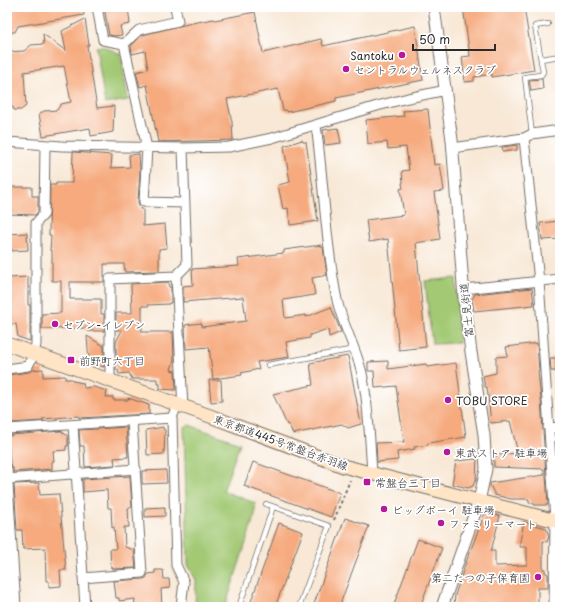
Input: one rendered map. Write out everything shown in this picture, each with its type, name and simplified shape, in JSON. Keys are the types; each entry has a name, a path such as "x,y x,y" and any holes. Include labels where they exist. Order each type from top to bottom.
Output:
{"main road":[{"name":"東京都道445号常盤台赤羽線","path":"7,344 343,466 557,521"}],"street":[{"path":"97,7 103,40 124,44"},
{"path":"124,44 139,30 178,21 175,7"},
{"name":"富士見街道","path":"434,7 446,90 464,289 471,352 484,435 486,469 479,501 442,607"},
{"path":"124,44 147,148 144,202 185,203"},
{"path":"7,142 45,145 147,148 228,147 272,138 377,106 446,90"},
{"path":"316,125 322,171 326,224 338,301 363,377 372,474"},
{"path":"452,148 560,130"},
{"path":"528,136 548,427 557,521 554,607"},
{"path":"7,369 28,366 34,354 36,344 36,223 44,214 45,145"},
{"path":"110,381 110,279 176,276 187,265 183,148"},
{"path":"176,276 180,406 172,418 176,565 184,582 181,607"},
{"path":"464,289 560,279"},
{"path":"7,429 172,418"},
{"path":"83,578 142,573 132,421"},
{"path":"72,425 85,607"},
{"path":"548,427 560,428"},
{"path":"7,469 16,607"},
{"path":"7,479 136,469"}],"lane":[{"path":"528,136 525,77 541,75 543,72 535,26 548,24"},
{"path":"541,59 560,56"},
{"path":"268,365 354,349"},
{"path":"266,504 329,526 300,607"},
{"path":"239,607 273,507"}],"path":[{"path":"329,526 336,515 350,479"}],"green space":[{"path":"102,46 121,54 128,100 105,104 96,47"},
{"path":"456,278 459,343 432,344 425,281"},
{"path":"189,425 240,443 223,491 255,503 255,515 225,607 195,607 196,580 188,565 184,427"}],"building":[{"path":"7,7 83,7 84,15 18,26 15,32 10,32 7,27"},
{"path":"104,7 128,7 130,24 120,26 122,35 109,35"},
{"path":"463,7 524,7 534,70 492,77 492,74 474,77 474,81 465,82 462,57 470,56"},
{"path":"255,12 263,53 321,39 323,46 415,26 423,80 336,98 336,101 288,112 283,110 278,89 227,99 232,122 233,140 158,142 147,85 140,87 136,72 148,69 145,51 132,54 131,46 142,35 192,23"},
{"path":"85,19 89,45 87,46 97,108 114,106 113,132 91,136 90,128 43,136 39,114 44,111 57,110 61,104 71,102 64,66 24,72 26,106 21,110 14,110 13,107 7,107 7,52 24,51 31,45 44,44 43,34 66,51 62,31"},
{"path":"542,79 543,89 531,91 529,80"},
{"path":"428,109 434,165 440,164 444,191 434,192 440,239 416,243 426,347 399,350 388,239 369,242 366,220 404,215 400,189 403,188 402,171 409,170 406,147 388,149 387,142 368,144 366,120 404,116 403,111"},
{"path":"338,128 341,143 325,145 323,130"},
{"path":"302,140 303,142 306,142 318,221 290,225 288,208 283,209 278,185 290,182 284,146"},
{"path":"517,145 517,150 503,152 502,147"},
{"path":"73,152 112,155 111,168 130,167 129,155 139,154 140,171 138,202 140,209 143,209 143,226 165,224 167,248 159,249 159,271 125,272 124,264 104,264 104,282 70,282 70,299 101,299 101,314 104,314 104,331 87,331 87,328 42,329 42,314 61,313 61,281 52,281 52,251 50,251 51,235 49,235 50,185 56,185 56,183 72,183"},
{"path":"7,187 32,187 32,196 38,196 38,212 35,215 7,214"},
{"path":"560,221 560,239 542,240 540,223"},
{"path":"27,233 28,250 12,251 12,249 7,249 7,234"},
{"path":"321,245 321,247 323,247 327,275 312,278 315,295 283,300 285,318 306,315 306,317 331,307 341,332 329,337 328,329 310,335 310,338 286,342 289,357 257,362 259,369 241,373 242,375 213,379 209,347 186,349 185,325 201,323 202,327 246,321 243,297 183,302 183,286 193,285 192,269 239,266 238,259 284,253 284,250"},
{"path":"28,277 30,341 18,337 16,324 7,324 7,278"},
{"path":"168,282 169,287 171,287 171,303 142,306 142,332 173,332 174,360 171,370 175,371 176,390 160,389 160,384 157,384 157,379 132,379 129,373 119,374 118,370 116,370 116,342 122,330 116,330 116,313 132,313 131,284"},
{"path":"532,288 534,305 474,311 472,299 475,294"},
{"path":"87,336 104,346 104,367 89,363"},
{"path":"537,343 548,505 534,505 534,503 529,503 529,499 511,499 495,495 490,485 490,483 544,475 544,469 494,467 494,458 498,455 518,453 510,421 491,423 487,387 485,387 483,376 496,373 496,357 508,356 506,347"},
{"path":"348,356 361,424 348,428 342,424 293,434 289,425 287,425 273,394 313,385 310,363"},
{"path":"550,358 560,358 560,371 551,371"},
{"path":"388,361 388,369 426,364 427,367 456,363 466,437 428,443 428,445 414,447 415,449 397,452 398,460 377,462 376,443 404,442 396,386 375,388 374,371 368,371 368,362"},
{"path":"43,369 43,377 65,376 65,379 72,379 73,381 83,383 84,388 94,387 107,391 106,397 113,397 113,400 128,400 128,398 149,405 149,414 79,418 79,416 42,419 44,421 9,423 7,407 7,375"},
{"path":"209,380 221,380 222,401 211,402"},
{"path":"126,427 128,457 114,458 115,465 85,467 84,446 80,446 79,430"},
{"path":"163,427 165,430 164,454 147,455 146,430"},
{"path":"61,431 68,436 68,446 66,446 66,450 53,451 54,461 52,461 52,469 13,472 13,468 10,464 8,436"},
{"path":"557,456 560,456 560,504"},
{"path":"477,459 476,481 473,486 468,488 452,484 456,461"},
{"path":"253,462 340,493 331,517 244,486"},
{"path":"166,470 167,483 142,484 142,471"},
{"path":"130,476 132,507 128,508 129,527 124,527 125,547 134,550 136,568 113,569 111,567 110,549 116,549 114,527 112,528 111,508 108,508 107,490 83,492 83,479"},
{"path":"39,483 40,495 59,494 66,570 60,570 61,586 49,587 49,581 46,581 45,548 23,549 22,530 17,530 14,484"},
{"path":"165,507 165,516 145,517 145,508"},
{"path":"489,513 500,516 491,551 495,551 495,566 527,565 527,547 520,547 524,522 546,528 549,536 547,542 543,541 543,569 545,569 545,572 548,574 548,588 538,588 538,607 454,606 455,595 465,565 484,515"},
{"path":"345,518 369,526 339,607 322,607 314,604"},
{"path":"279,523 303,532 275,607 249,607"},
{"path":"418,539 442,548 420,607 393,607"},
{"path":"155,570 163,570 164,579 169,579 170,588 161,589 162,607 134,607 135,599 119,601 119,598 116,598 114,581 143,579 146,578 148,574 155,573"}],"place":[{"name":"Santoku","path":"402,55"},
{"name":"セントラルウェルネスクラブ","path":"346,69"},
{"name":"セブン-イレブン","path":"55,324"},
{"name":"前野町六丁目","path":"71,360"},
{"name":"TOBU STORE","path":"448,400"},
{"name":"東武ストア 駐車場","path":"447,452"},
{"name":"常盤台三丁目","path":"367,482"},
{"name":"ビッグボーイ 駐車場","path":"384,509"},
{"name":"ファミリーマート","path":"441,523"},
{"name":"第二たつの子保育園","path":"538,577"}]}
